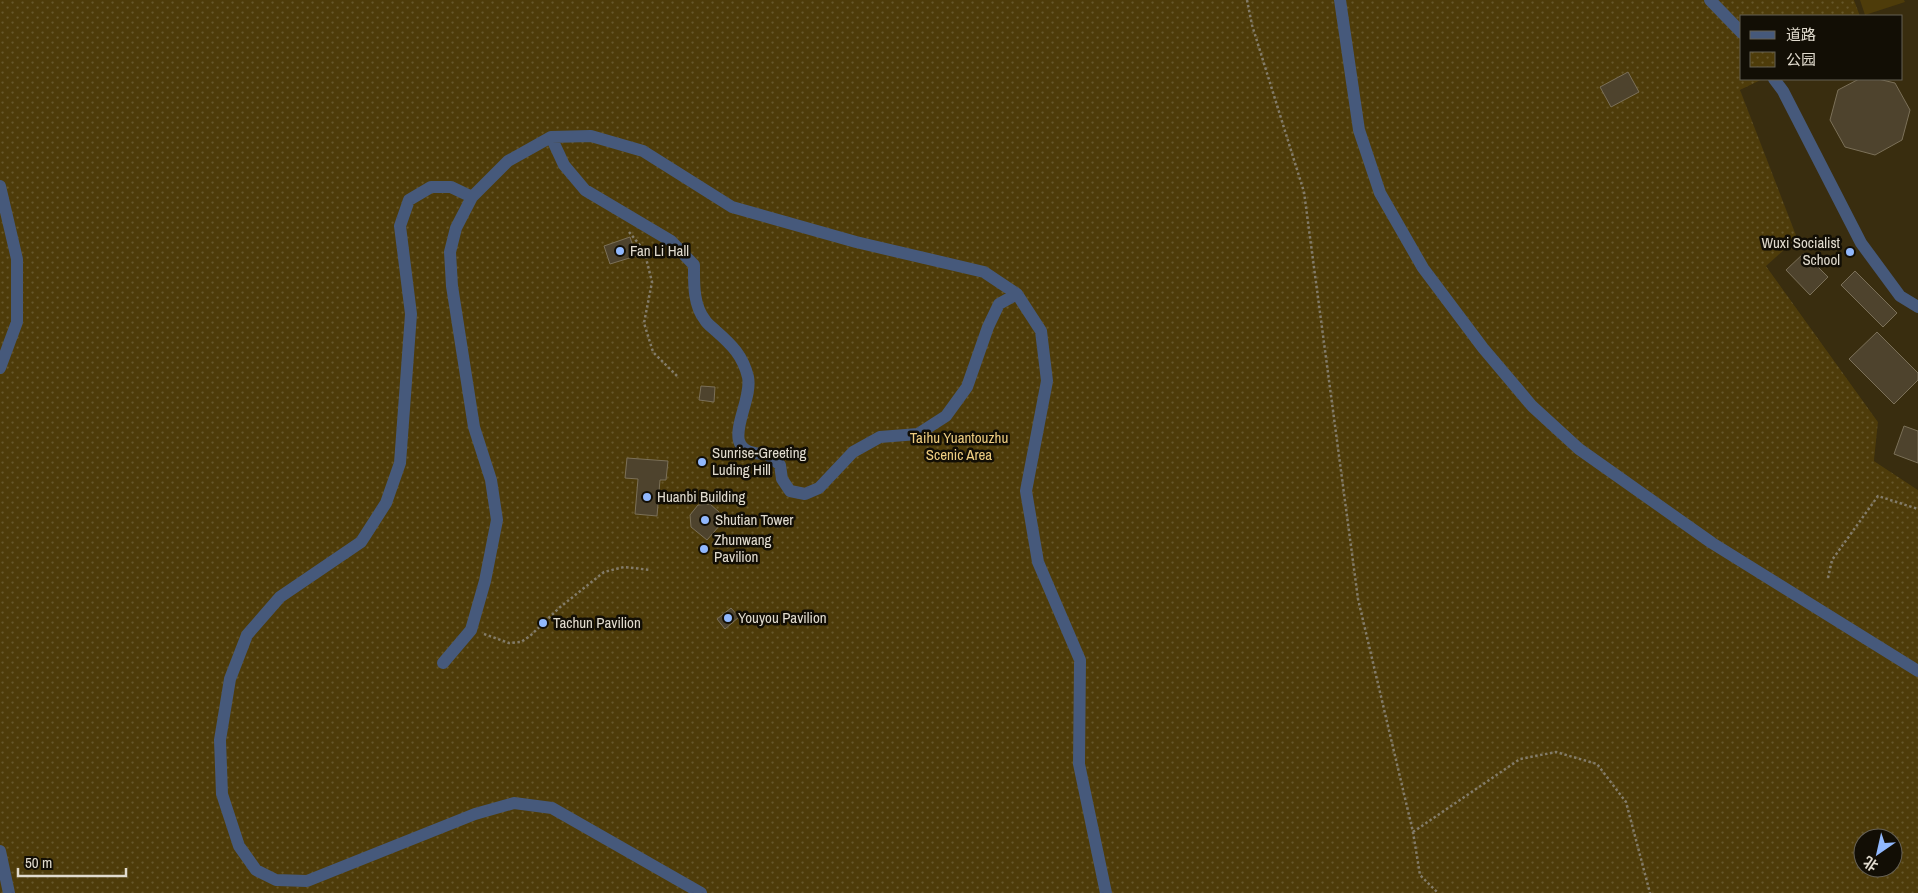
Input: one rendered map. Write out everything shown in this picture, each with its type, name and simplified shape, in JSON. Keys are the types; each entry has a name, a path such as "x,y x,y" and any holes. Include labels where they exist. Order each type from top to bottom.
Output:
{"lane":[{"path":"1340,0 1359,130 1380,193 1424,268 1483,348 1532,406 1579,449 1712,543 1918,671"},
{"path":"1710,0 1740,31"},
{"path":"1775,80 1860,243 1900,296 1918,307"},
{"path":"443,663 471,630 485,581 497,520 491,480 474,427 452,286 450,252 456,228 472,197 508,161 551,137 591,136 644,152 732,207 856,242 984,272 1017,294 1041,331 1047,381 1026,491 1038,562 1080,660 1080,764 1106,893"},
{"path":"551,137 564,165 585,190 672,241 694,265 694,294 704,320 732,345 745,363 750,386 736,435 741,447 753,454 767,454 780,465 782,479 790,491 805,494 819,488 859,448 880,437 918,434 946,416 967,387 988,327 999,304 1017,294"},
{"path":"0,186 17,259 17,322 0,368"},
{"path":"472,197 451,186 431,187 409,200 400,226 411,314 400,463 386,504 360,542 280,597 248,635 230,679 220,740 222,794 240,846 256,870 276,880 307,881 475,814 514,803 552,808 701,893"},
{"path":"0,851 9,893"}],"path":[{"path":"1247,0 1252,25 1304,192 1358,599 1413,832 1420,875 1438,893"},
{"path":"623,212 627,230 644,250 652,282 644,323 653,352 676,376"},
{"path":"1828,578 1832,560 1878,496 1918,509"},
{"path":"471,630 509,643 521,642 604,572 624,567 650,570"},
{"path":"1413,832 1520,759 1556,752 1597,764 1626,802 1650,893"}],"shaded area":[{"name":"Wuxi Socialist School","path":"1854,0 1918,0 1918,490 1874,461 1878,422 1766,266 1740,90 1761,80 1903,80 1903,15 1860,15"}],"green space":[{"name":"Taihu Yuantouzhu Scenic Area","path":"0,0 1854,0 1860,15 1740,15 1740,80 1761,80 1740,90 1797,238 1766,266 1878,422 1874,461 1918,490 1918,893 0,893"},
{"path":"1860,0 1904,0 1905,2 1865,15"}],"building":[{"path":"1628,72 1639,92 1611,107 1600,87"},
{"path":"1857,80 1882,80 1895,83 1910,110 1902,140 1875,155 1845,147 1830,120 1838,90"},
{"name":"Fan Li Hall","path":"630,237 636,256 610,264 604,246"},
{"path":"1804,253 1828,277 1810,295 1786,270"},
{"path":"1855,271 1897,313 1883,327 1841,285"},
{"path":"1877,332 1918,373 1918,380 1894,404 1849,359"},
{"path":"701,386 715,387 714,402 699,400"},
{"path":"1904,426 1918,431 1918,463 1894,454"},
{"name":"Huanbi Building","path":"627,458 668,461 666,480 660,480 657,516 635,514 638,479 625,478"},
{"name":"Shutian Tower","path":"710,504 719,512 720,525 707,540 691,527 690,515 698,505"},
{"name":"Youyou Pavilion","path":"731,608 739,617 725,629 717,619"}],"place":[{"name":"Fan Li Hall","path":"620,251"},
{"name":"Wuxi Socialist School","path":"1850,252"},
{"name":"Sunrise-Greeting Luding Hill","path":"702,462"},
{"name":"Huanbi Building","path":"647,497"},
{"name":"Shutian Tower","path":"705,520"},
{"name":"Zhunwang Pavilion","path":"704,549"},
{"name":"Youyou Pavilion","path":"728,618"},
{"name":"Tachun Pavilion","path":"543,623"}]}
